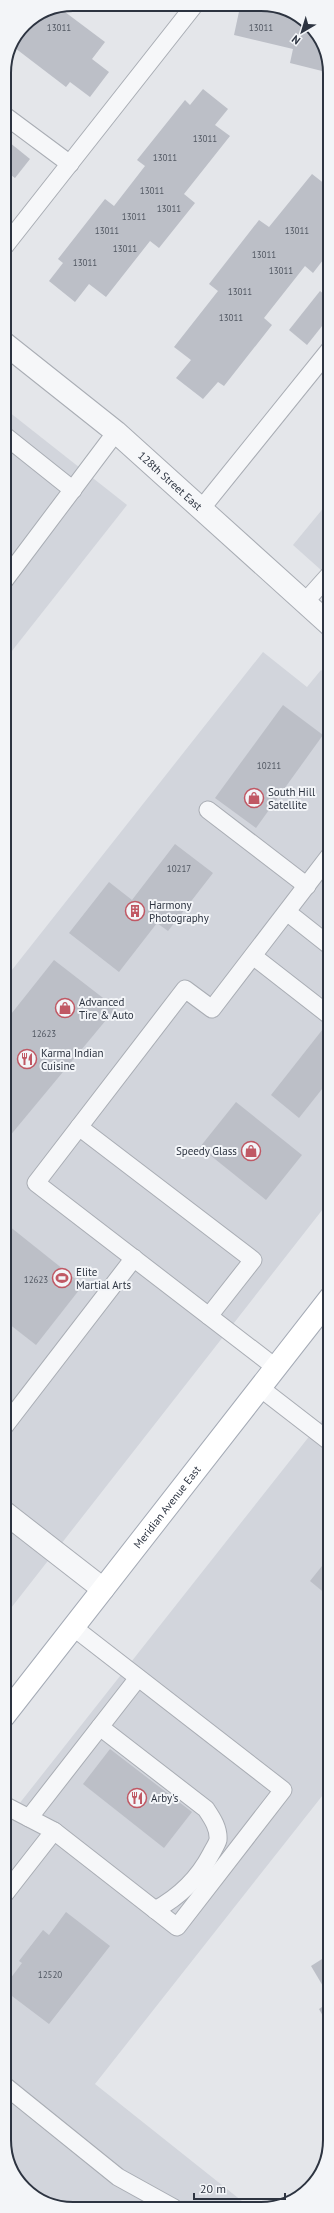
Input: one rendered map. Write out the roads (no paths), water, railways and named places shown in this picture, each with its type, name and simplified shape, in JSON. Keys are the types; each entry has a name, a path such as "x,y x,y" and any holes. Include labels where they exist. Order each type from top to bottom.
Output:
{"main road":[{"name":"Meridian Avenue East","path":"11,1707 259,1387 323,1313"}],"street":[{"name":"128th Street East","path":"11,349 116,432 323,620"},
{"path":"11,1517 103,1589"}],"lane":[{"path":"11,238 190,11"},
{"path":"11,120 70,164"},
{"path":"201,510 323,358"},
{"path":"11,571 116,432"},
{"path":"11,441 73,490"},
{"path":"304,603 323,582"},
{"path":"208,810 307,886"},
{"path":"275,1367 36,1183 185,989 212,1009 323,865"},
{"path":"286,912 323,941"},
{"path":"253,956 323,1011"},
{"path":"79,1126 253,1260 209,1316"},
{"path":"11,1418 134,1258"},
{"path":"259,1387 323,1437"},
{"path":"11,1809 54,1831 177,1927 283,1790 73,1627"},
{"path":"29,1818 138,1678"},
{"path":"100,1727 206,1809 216,1826 218,1841 190,1885 170,1902 155,1910"},
{"path":"11,1886 54,1831"},
{"path":"11,2091 118,2177 163,2202"}],"place":[{"name":"South Hill Satellite","path":"254,798"},
{"name":"Harmony Photography","path":"135,911"},
{"name":"Advanced Tire & Auto","path":"65,1008"},
{"name":"Karma Indian Cuisine","path":"27,1059"},
{"name":"Speedy Glass","path":"251,1151"},
{"name":"Elite Martial Arts","path":"62,1278"},
{"name":"Arby's","path":"137,1798"}]}
